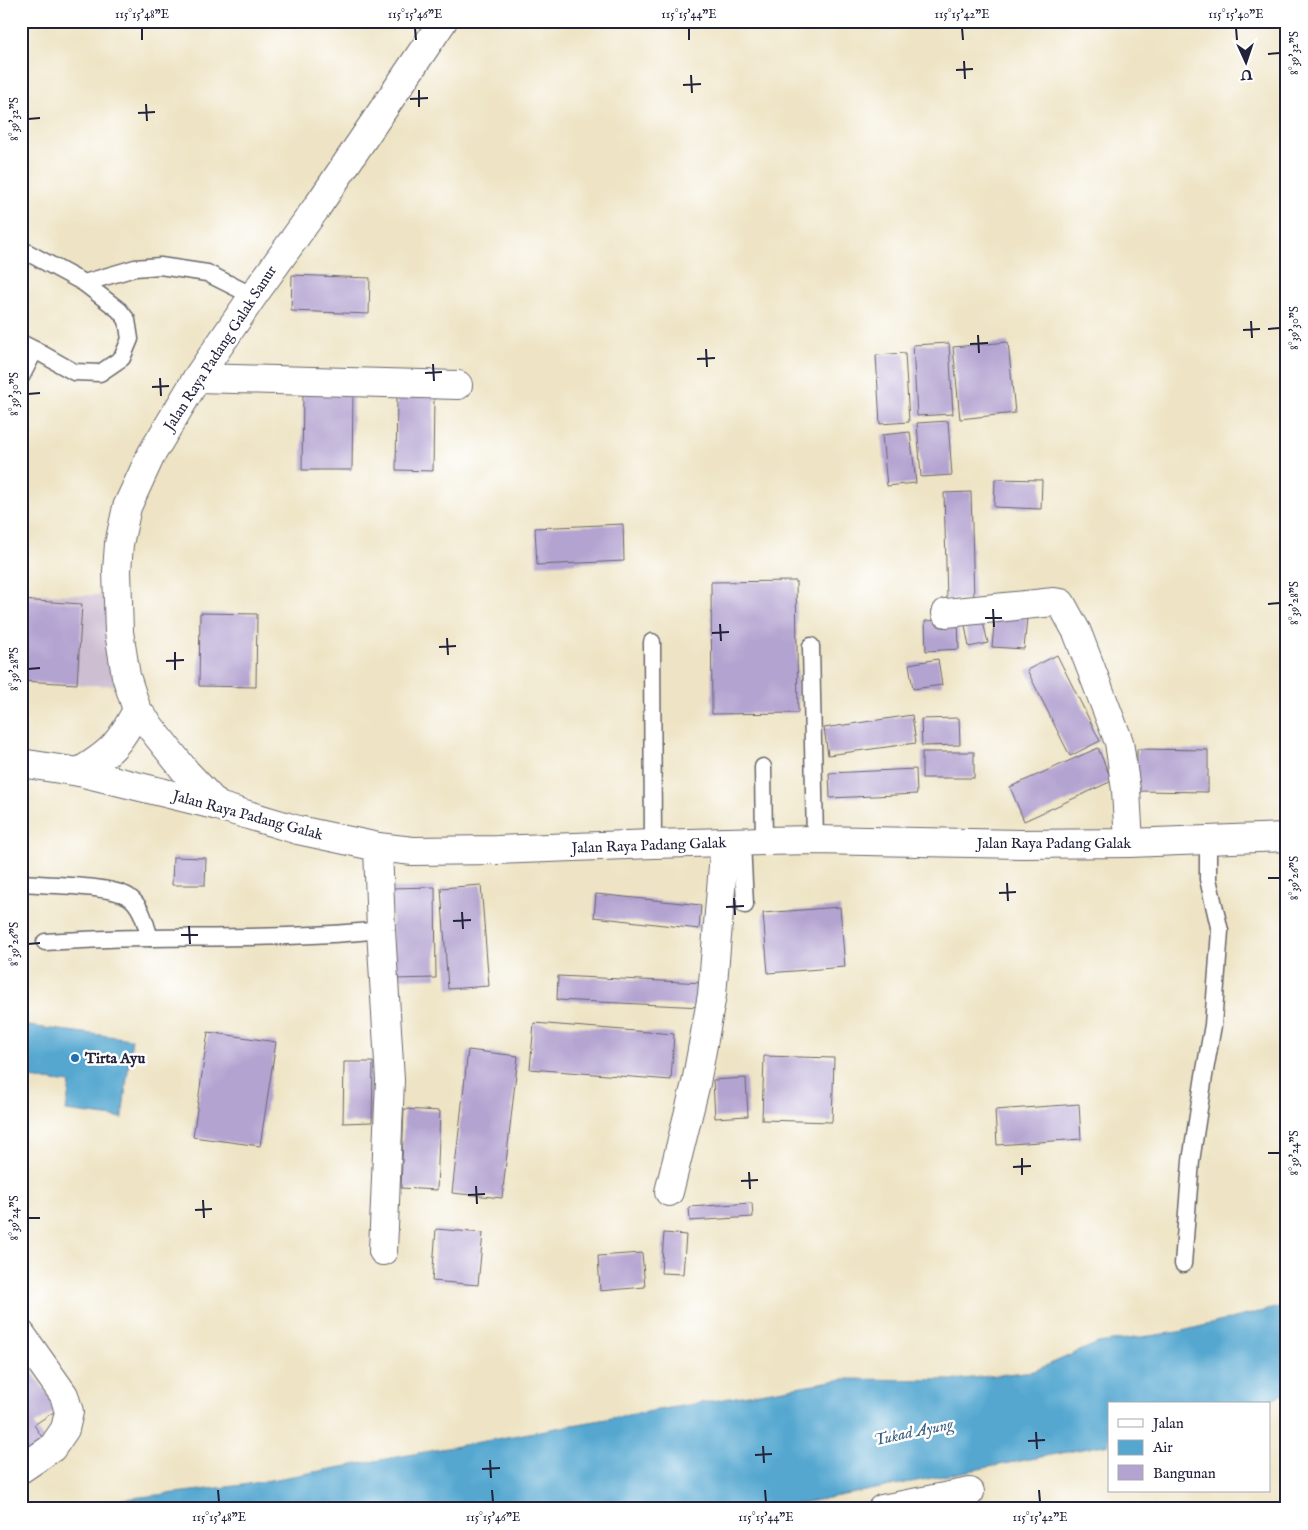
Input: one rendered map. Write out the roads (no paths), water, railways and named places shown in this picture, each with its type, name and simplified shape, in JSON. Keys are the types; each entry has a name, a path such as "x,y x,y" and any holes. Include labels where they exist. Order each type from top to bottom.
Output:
{"street":[{"name":"Jalan Raya Padang Galak Sanur","path":"218,806 186,772 137,710 126,676 119,632 117,571 119,544 127,507 151,455 197,378 444,21"},
{"path":"197,378 458,385"},
{"path":"946,612 1054,602 1061,603 1077,632 1119,742 1126,790 1129,843"},
{"path":"78,772 97,761 117,744 137,710"},
{"name":"Jalan Raya Padang Galak","path":"21,763 78,772 218,806 298,830 378,847 413,851 815,840 1022,844 1129,843 1287,837"},
{"path":"669,1192 696,1083 744,842"},
{"path":"378,847 390,1080 383,1250"},
{"path":"21,1334 64,1395 69,1412 65,1429 52,1448 21,1470"},
{"path":"882,1509 970,1492"}],"lane":[{"path":"21,249 84,283 119,310 127,320 130,339 122,358 100,373 74,372 28,347 21,377"},
{"path":"84,283 135,268 160,266 208,273 252,296"},
{"path":"652,642 653,844"},
{"path":"811,646 815,840"},
{"path":"745,904 744,842 763,767"},
{"path":"1182,1264 1194,1145 1213,1026 1220,931 1208,879 1208,840"},
{"path":"21,883 114,891 130,898 142,911 150,938"},
{"path":"45,942 150,938 254,938 346,934 381,930"}],"water":[{"name":"Tirta Ayu","path":"21,1025 132,1039 122,1118 66,1111 70,1083 21,1077"},
{"name":"Tukad Ayung","path":"1287,1303 1287,1393 1262,1402 1108,1402 1108,1444 771,1509 88,1509 98,1502 243,1485 628,1415 844,1379 954,1380 1034,1371 1098,1343 1178,1332 1279,1307"}],"place":[{"name":"Tirta Ayu","path":"75,1058"}]}
